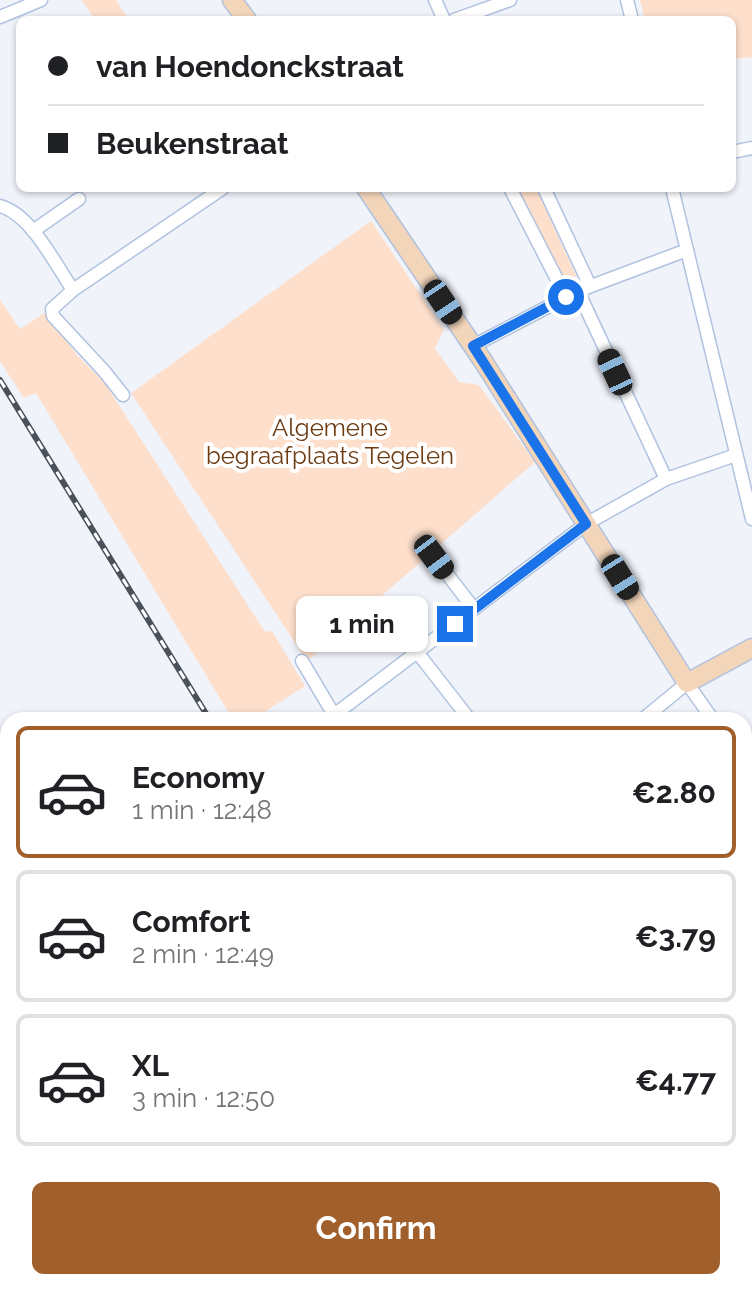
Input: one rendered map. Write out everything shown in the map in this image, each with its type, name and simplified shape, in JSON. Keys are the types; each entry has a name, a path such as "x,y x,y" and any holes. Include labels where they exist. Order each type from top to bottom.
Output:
{"street":[{"path":"0,17 41,0"},
{"path":"469,16 510,0"},
{"path":"123,395 53,316 52,309 73,290 217,192"},
{"path":"369,192 473,346 707,712"},
{"path":"513,192 578,291"},
{"path":"545,192 578,291 666,479"},
{"path":"673,192 752,519"},
{"path":"33,231 79,199"},
{"path":"2,206 18,214 33,231 73,290"},
{"path":"473,346 578,291 687,250"},
{"path":"342,712 586,524 666,479 736,455"},
{"path":"434,557 474,609"},
{"path":"652,712 687,683 752,648"},
{"path":"417,652 464,712"},
{"path":"302,661 332,712"}],"green space":[{"path":"82,0 116,0 126,16 92,16"},
{"path":"640,0 752,0 752,57 736,59 736,16 644,16"},
{"path":"518,192 538,192 576,276 563,282"},
{"name":"Algemene begraafplaats Tegelen","path":"371,221 444,330 435,348 459,382 479,385 535,462 307,661 131,393"},
{"path":"0,300 20,329 45,313 77,355 104,382 265,632 272,631 305,686 264,712 228,712 36,393 24,398 0,361"}],"railway":[{"path":"0,380 205,712"}],"route":[{"path":"455,624 586,524 473,346 566,297"}]}
